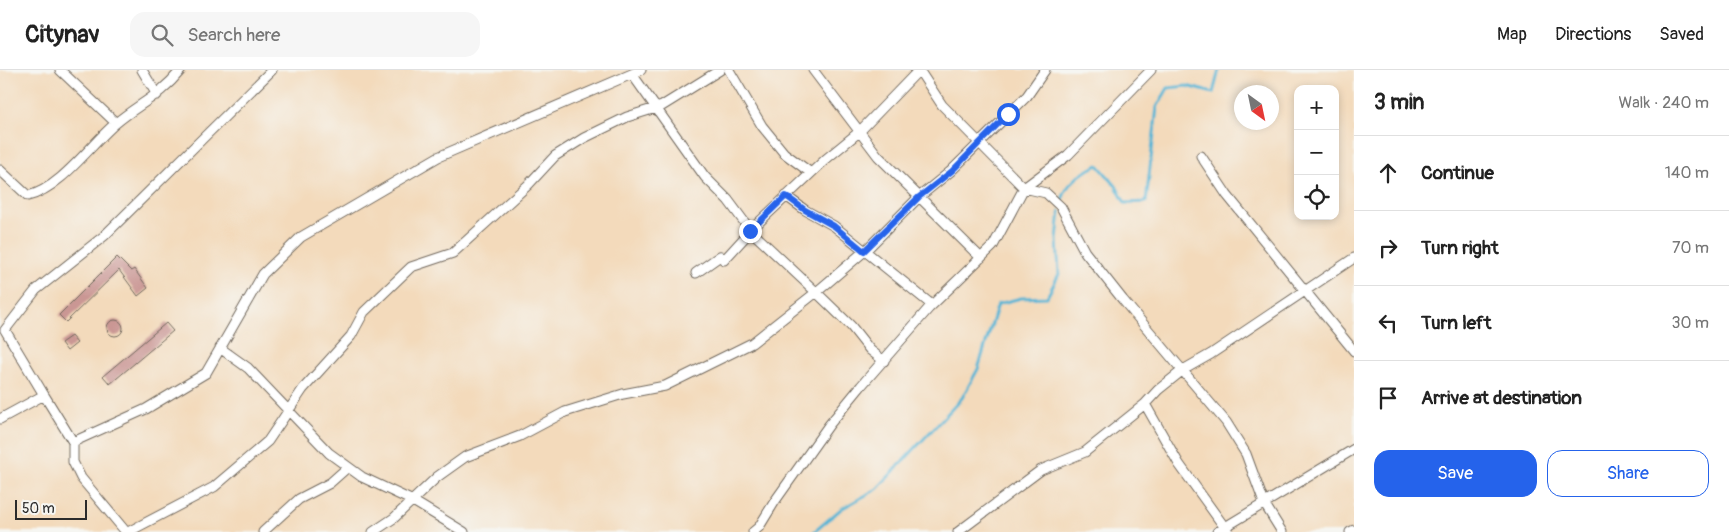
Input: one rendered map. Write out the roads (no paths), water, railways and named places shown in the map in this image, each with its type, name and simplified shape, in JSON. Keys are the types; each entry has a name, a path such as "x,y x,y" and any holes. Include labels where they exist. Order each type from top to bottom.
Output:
{"street":[{"path":"60,70 116,123"},
{"path":"142,70 157,95"},
{"path":"0,170 28,196 40,193 67,171 116,123 157,95 182,70"},
{"path":"272,70 104,236 36,290 5,330 73,442 73,462 81,478 127,532 214,487 268,441 303,388 351,336 364,312 411,267 453,253 528,185 556,156 584,138 627,117 657,107 720,70"},
{"path":"729,70 762,126 784,152 811,173"},
{"path":"813,70 878,156 981,258"},
{"path":"696,273 720,256 724,260 750,231 811,173 859,132 919,70 942,105 1024,188 1046,193 1061,207 1085,252 1226,422 1246,454 1264,503 1282,532"},
{"path":"373,532 413,501 437,477 466,457 520,436 565,412 623,394 665,386 714,364 752,343 864,251 919,197 952,171 1027,96 1045,70"},
{"path":"753,532 759,527 775,501 829,425 932,305 993,246 1024,188 1068,155 1151,70"},
{"path":"73,442 146,409 206,373 263,274 301,237 438,157 637,72 657,107 705,178 728,200 750,231 816,292 851,326 870,350 884,361"},
{"path":"1201,156 1227,195 1354,351"},
{"path":"786,196 805,210 834,226 932,305"},
{"path":"958,532 1041,470 1084,452 1145,404 1158,390 1183,370 1211,354 1354,258"},
{"path":"220,348 248,368 329,453 362,477 413,501 464,532"},
{"path":"0,419 44,395"},
{"path":"1145,404 1179,464 1224,530 1264,503 1354,450"},
{"path":"262,532 299,499 330,483 348,467"},
{"path":"1350,532 1354,530"}],"waterway":[{"path":"1061,205 1066,191 1074,180 1098,165 1116,186 1125,203 1146,202 1157,107 1168,88 1187,86 1213,93 1219,70"},
{"path":"814,532 841,509 877,489 962,398 978,369 998,304 1021,298 1047,297 1059,274 1057,239 1060,211"}]}
